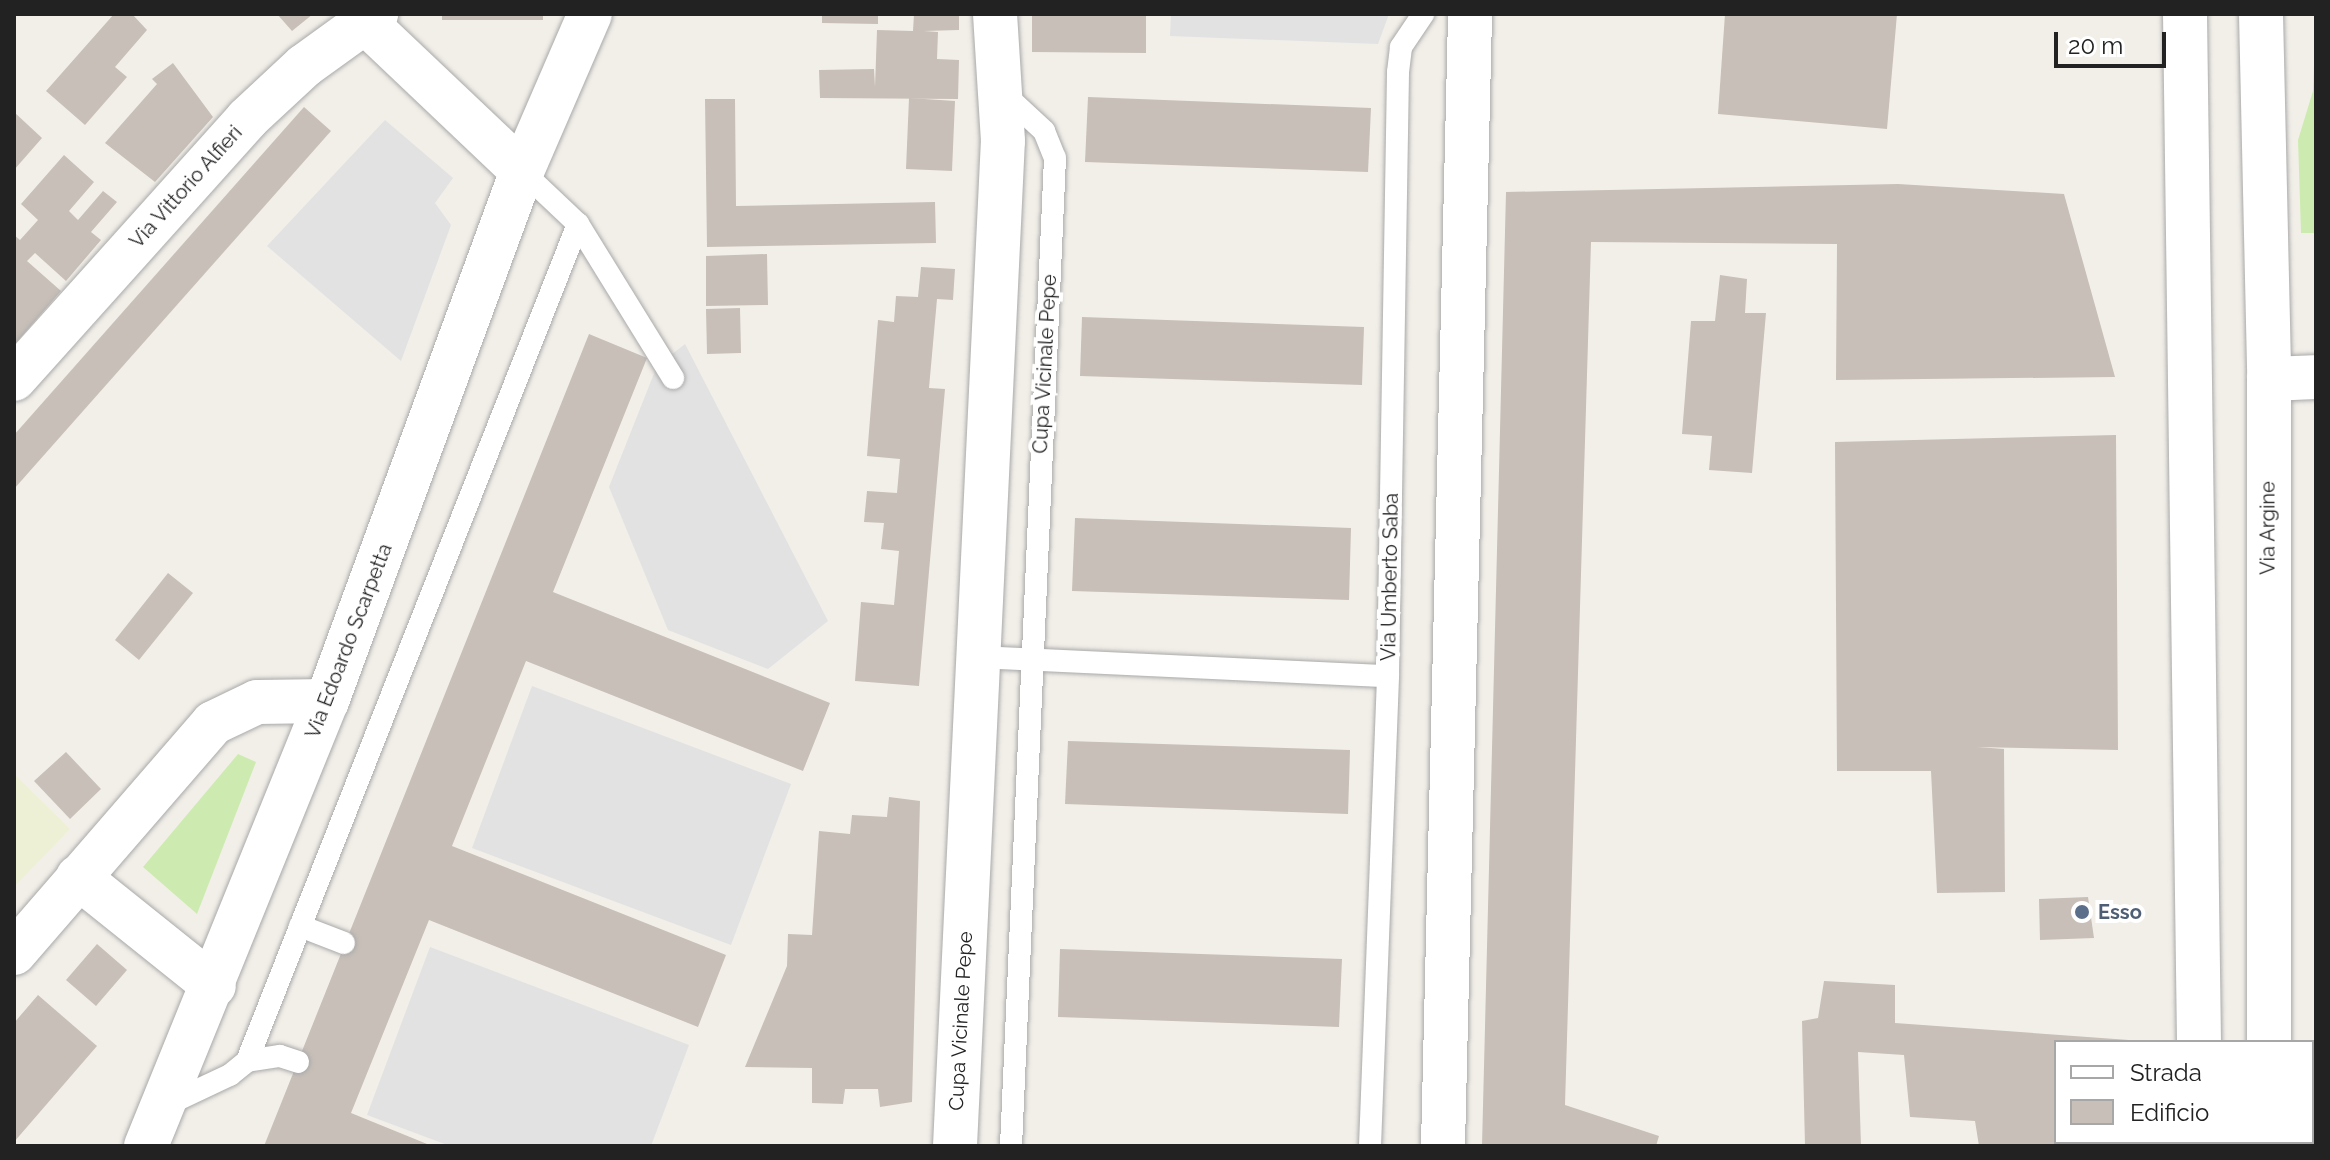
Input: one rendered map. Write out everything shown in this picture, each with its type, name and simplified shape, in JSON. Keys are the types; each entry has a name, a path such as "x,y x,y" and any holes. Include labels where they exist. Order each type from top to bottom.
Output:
{"street":[{"name":"Via Edoardo Scarpetta","path":"146,1146 214,986 327,701 522,171 590,14"},
{"name":"Cupa Vicinale Pepe","path":"955,1146 1003,141 995,14"},
{"path":"1443,1146 1470,14"},
{"path":"2185,14 2199,1040"},
{"name":"Via Argine","path":"2261,14 2269,379 2269,1040"},
{"path":"371,18 522,171"},
{"name":"Via Vittorio Alfieri","path":"14,379 247,119 304,66 371,18"},
{"path":"2269,379 2316,377"},
{"path":"14,953 213,723 257,702 327,701"},
{"path":"78,877 214,986"}],"lane":[{"name":"Via Umberto Saba","path":"1370,1146 1388,676 1398,72 1401,47 1423,14"},
{"name":"Cupa Vicinale Pepe","path":"1000,90 1044,131 1055,158 1011,1146"},
{"path":"522,171 578,224 673,378"},
{"path":"163,1106 230,1075 247,1061 578,224"},
{"path":"978,657 1388,676"},
{"path":"300,926 344,943"},
{"path":"247,1061 280,1056 298,1062"}],"green space":[{"path":"2316,14 2316,233 2301,233 2298,140 2313,91"},
{"path":"238,754 256,762 197,914 143,867"},
{"path":"14,774 70,829 14,887"}],"shaded area":[{"path":"1171,14 1389,14 1378,44 1170,36"},
{"path":"385,120 453,178 435,203 451,225 401,361 267,246"},
{"path":"685,344 828,621 768,669 668,630 609,487 657,366"},
{"path":"532,686 791,784 731,945 472,848"},
{"path":"430,947 689,1045 651,1146 450,1146 367,1115"}],"building":[{"path":"114,14 132,14 147,30 115,67 127,77 85,125 46,91"},
{"path":"277,14 313,14 292,31"},
{"path":"442,14 543,14 543,20 442,20"},
{"path":"822,14 878,14 878,24 822,23"},
{"path":"914,14 959,14 959,30 924,31 938,32 937,59 959,60 958,99 820,98 819,70 874,69 875,87 877,30 913,31"},
{"path":"1032,14 1146,14 1146,53 1032,52"},
{"path":"1725,14 1897,14 1887,129 1718,114"},
{"path":"173,63 213,117 155,182 105,143 157,84 152,79"},
{"path":"1088,97 1371,108 1368,172 1085,162"},
{"path":"909,98 955,101 952,171 906,169"},
{"path":"705,99 735,99 736,206 935,202 936,243 707,247"},
{"path":"304,107 331,131 14,489 14,435"},
{"path":"14,112 42,138 14,170"},
{"path":"64,155 94,182 69,211 78,220 103,191 117,202 91,232 101,240 66,281 35,253 27,261 61,291 14,345 14,235 20,240 38,220 21,204"},
{"path":"1898,184 2064,194 2115,377 1836,380 1837,244 1591,242 1565,1105 1659,1136 1656,1146 1482,1146 1506,192"},
{"path":"767,254 768,305 706,306 706,256"},
{"path":"921,267 955,269 953,300 937,299 929,388 945,389 919,686 855,681 861,602 894,605 899,551 881,549 884,523 864,522 867,491 897,493 900,459 867,456 878,320 894,322 896,296 918,297"},
{"path":"1720,275 1747,279 1745,313 1766,313 1752,473 1709,470 1712,436 1682,434 1691,321 1715,321"},
{"path":"740,308 741,353 707,354 706,309"},
{"path":"1082,317 1364,327 1362,385 1080,376"},
{"path":"589,334 647,358 553,592 830,703 803,771 526,661 452,846 726,955 698,1027 429,920 351,1113 432,1146 264,1146"},
{"path":"2116,435 2118,750 1977,747 2004,749 2005,892 1937,893 1931,771 1837,771 1835,442"},
{"path":"1075,518 1351,528 1349,600 1072,591"},
{"path":"168,573 193,593 139,660 115,640"},
{"path":"1068,741 1350,750 1348,814 1065,804"},
{"path":"66,752 101,789 70,819 34,781"},
{"path":"889,797 920,801 912,1102 880,1107 878,1089 845,1089 843,1104 812,1103 812,1068 745,1067 787,966 788,934 812,935 819,831 850,834 852,815 887,817"},
{"path":"2088,897 2094,938 2040,940 2039,899"},
{"path":"97,944 127,970 96,1006 66,980"},
{"path":"1060,949 1342,959 1339,1027 1058,1017"},
{"path":"1824,981 1895,985 1895,1023 2129,1040 2054,1040 2054,1144 2127,1146 1979,1146 1975,1121 1910,1117 1904,1055 1858,1052 1861,1146 1805,1146 1802,1021 1818,1018"},
{"path":"38,995 97,1046 14,1142 14,1023"}],"place":[{"name":"Esso","path":"2082,912"}]}
